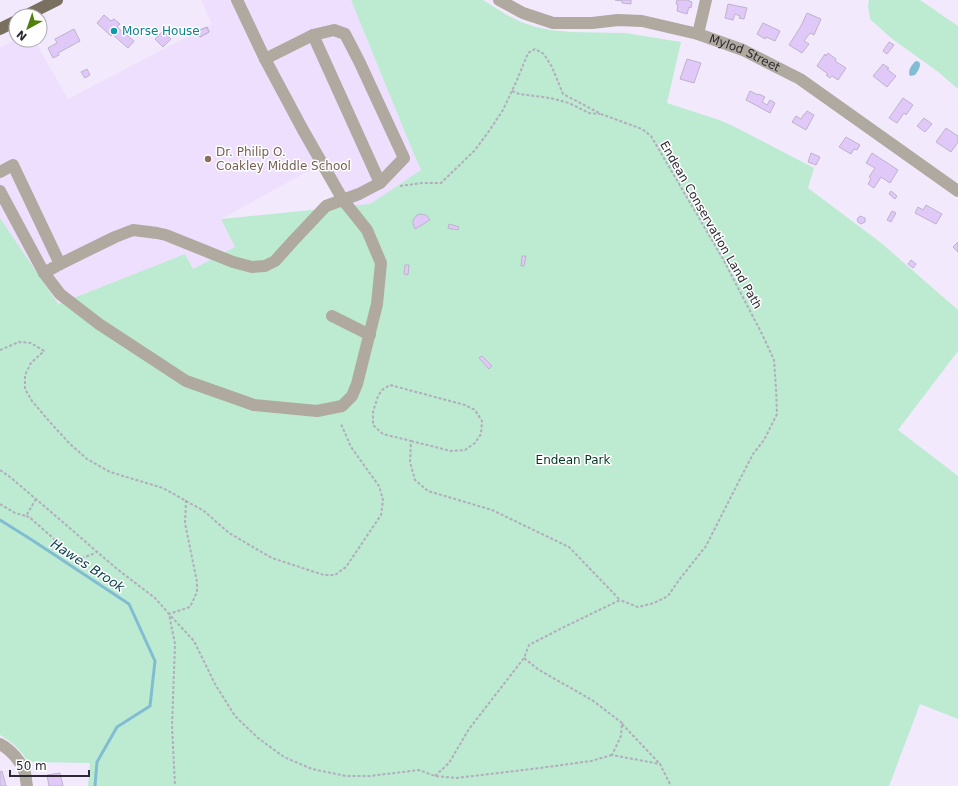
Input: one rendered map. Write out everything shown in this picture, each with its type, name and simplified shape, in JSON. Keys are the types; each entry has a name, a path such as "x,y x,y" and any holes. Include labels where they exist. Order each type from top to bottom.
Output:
{"main road":[{"path":"41,8 57,0"}],"street":[{"path":"0,191 44,273 60,294 99,324 186,381 254,405 317,411 342,406 352,396 357,384 378,304 381,263 367,230 343,200 265,59 237,0"},
{"name":"Mylod Street","path":"499,0 523,13 553,23 592,23 618,20 642,21 698,34 743,50 800,79 958,191"},
{"path":"698,34 706,0"},
{"path":"44,273 115,237 133,230 157,232 232,262 252,267 264,266 275,261 326,206 360,194 380,183 404,158 345,34 334,30 313,35 265,59"},
{"path":"313,35 380,183"},
{"path":"0,172 13,166 60,264"},
{"path":"332,316 370,334"},
{"path":"0,744 11,752 19,762 25,773 27,786"}],"path":[{"name":"Endean Conservation Land Path","path":"400,186 422,183 441,183 476,150 503,110 528,53 535,49 544,54 552,67 563,94 601,114 642,129 651,136 723,259 762,334 774,360 776,389 777,414 764,440 753,454 706,546 668,596 654,604 638,607 620,600 569,547 492,510 428,491 415,480 410,462 411,441"},
{"path":"512,91 518,94 550,98 570,103 589,113 601,114"},
{"path":"0,350 19,342 31,343 44,351 31,363 25,375 25,389 32,401 49,421 69,443 87,459 110,472 163,488 186,500 204,511 229,533 272,558 324,575 335,575 346,567 380,515 383,500 379,486 351,447 341,424"},
{"path":"390,385 465,405 475,410 482,421 481,434 475,443 465,450 451,451 411,441 383,434 373,425 372,412 378,396 382,390 390,385"},
{"path":"0,470 36,499 116,569 155,598 194,641 215,684 235,716 258,738 284,757 312,769 346,776 370,776 419,770 435,776 456,778 591,761 612,755 660,764"},
{"path":"26,516 36,499"},
{"path":"168,614 190,607 197,592 197,582 185,523 186,500"},
{"path":"0,504 15,513 30,517 66,550 76,557 80,558 98,552"},
{"path":"435,776 449,763 469,729 524,658 530,645 620,600"},
{"path":"168,614 175,644 172,726 175,786"},
{"path":"524,658 539,670 592,700 622,723 660,764 671,786"},
{"path":"612,755 621,736 622,723"}],"shaded area":[{"name":"Dr. Philip O. Coakley Middle School","path":"201,0 351,0 421,170 370,204 348,214 317,166 221,219 235,247 219,256 193,269 185,254 57,304 0,218 0,48 8,44 8,48 39,48 68,99 212,24"}],"green space":[{"name":"Endean Park","path":"351,0 483,0 521,22 550,30 625,33 681,42 667,103 733,126 814,168 808,188 880,242 958,310 958,351 898,430 958,476 958,719 920,704 889,786 88,786 90,763 28,762 16,747 0,735 0,218 58,304 185,254 193,269 235,247 221,219 370,204 421,170"},
{"path":"869,0 920,0 958,26 958,89 937,71 891,38 870,19 868,6"}],"water":[{"path":"916,61 920,63 920,67 915,75 910,76 910,70"}],"building":[{"path":"615,0 631,0 631,4 622,3 622,1"},
{"path":"677,0 687,0 692,2 691,8 689,7 687,14 677,11"},
{"path":"728,4 747,8 744,19 739,18 740,16 735,14 733,20 725,18"},
{"path":"807,13 821,19 814,35 810,33 804,41 809,44 802,53 789,45"},
{"name":"Morse House","path":"104,15 111,21 114,19 120,24 117,27 134,41 128,48 112,34 111,36 97,23"},
{"path":"763,23 780,31 775,41 766,37 765,39 757,34"},
{"path":"207,27 209,32 200,37 198,31"},
{"path":"207,27 209,32 200,37 198,31"},
{"path":"74,29 80,41 58,53 59,55 53,58 48,48 57,43 55,39"},
{"path":"163,31 171,39 163,47 155,39"},
{"path":"889,42 894,45 887,54 883,51"},
{"path":"828,53 836,59 835,61 846,68 838,80 832,76 830,78 826,75 828,74 817,66 825,54 826,56"},
{"path":"687,59 701,63 694,83 680,79"},
{"path":"883,64 896,76 887,87 873,76"},
{"path":"87,69 90,75 85,78 81,72"},
{"path":"750,91 765,97 762,102 767,105 770,100 775,103 770,113 746,100"},
{"path":"903,98 913,105 906,115 904,113 897,123 889,118"},
{"path":"807,111 814,115 806,130 792,122 796,116 801,119"},
{"path":"924,118 932,124 925,132 917,126"},
{"path":"946,128 958,136 958,142 951,152 936,142"},
{"path":"846,137 860,145 857,150 854,149 851,154 839,147"},
{"path":"811,153 820,157 816,165 808,162"},
{"path":"872,153 898,170 890,183 881,177 874,188 868,184 871,179 869,177 875,168 866,163"},
{"path":"891,191 897,196 895,199 889,194"},
{"path":"926,205 942,214 936,224 915,213 918,207 923,210"},
{"path":"892,211 896,213 891,222 887,220"},
{"path":"420,214 426,215 430,220 415,229 413,220"},
{"path":"860,216 865,218 865,222 861,224 857,219"},
{"path":"449,224 459,227 458,230 448,228"},
{"path":"958,242 958,252 953,247"},
{"path":"522,256 526,256 524,266 521,266"},
{"path":"911,260 916,264 913,268 908,264"},
{"path":"405,265 409,265 408,275 404,274"},
{"path":"482,356 492,366 489,369 479,358"},
{"path":"2,771 6,786 0,786 0,772"},
{"path":"60,773 63,786 49,786 47,775"}],"waterway":[{"name":"Hawes Brook","path":"0,520 129,604 155,661 150,706 117,727 97,762 95,786"}],"place":[{"name":"Morse House","path":"114,31"},
{"name":"Dr. Philip O. Coakley Middle School","path":"208,159"}]}
